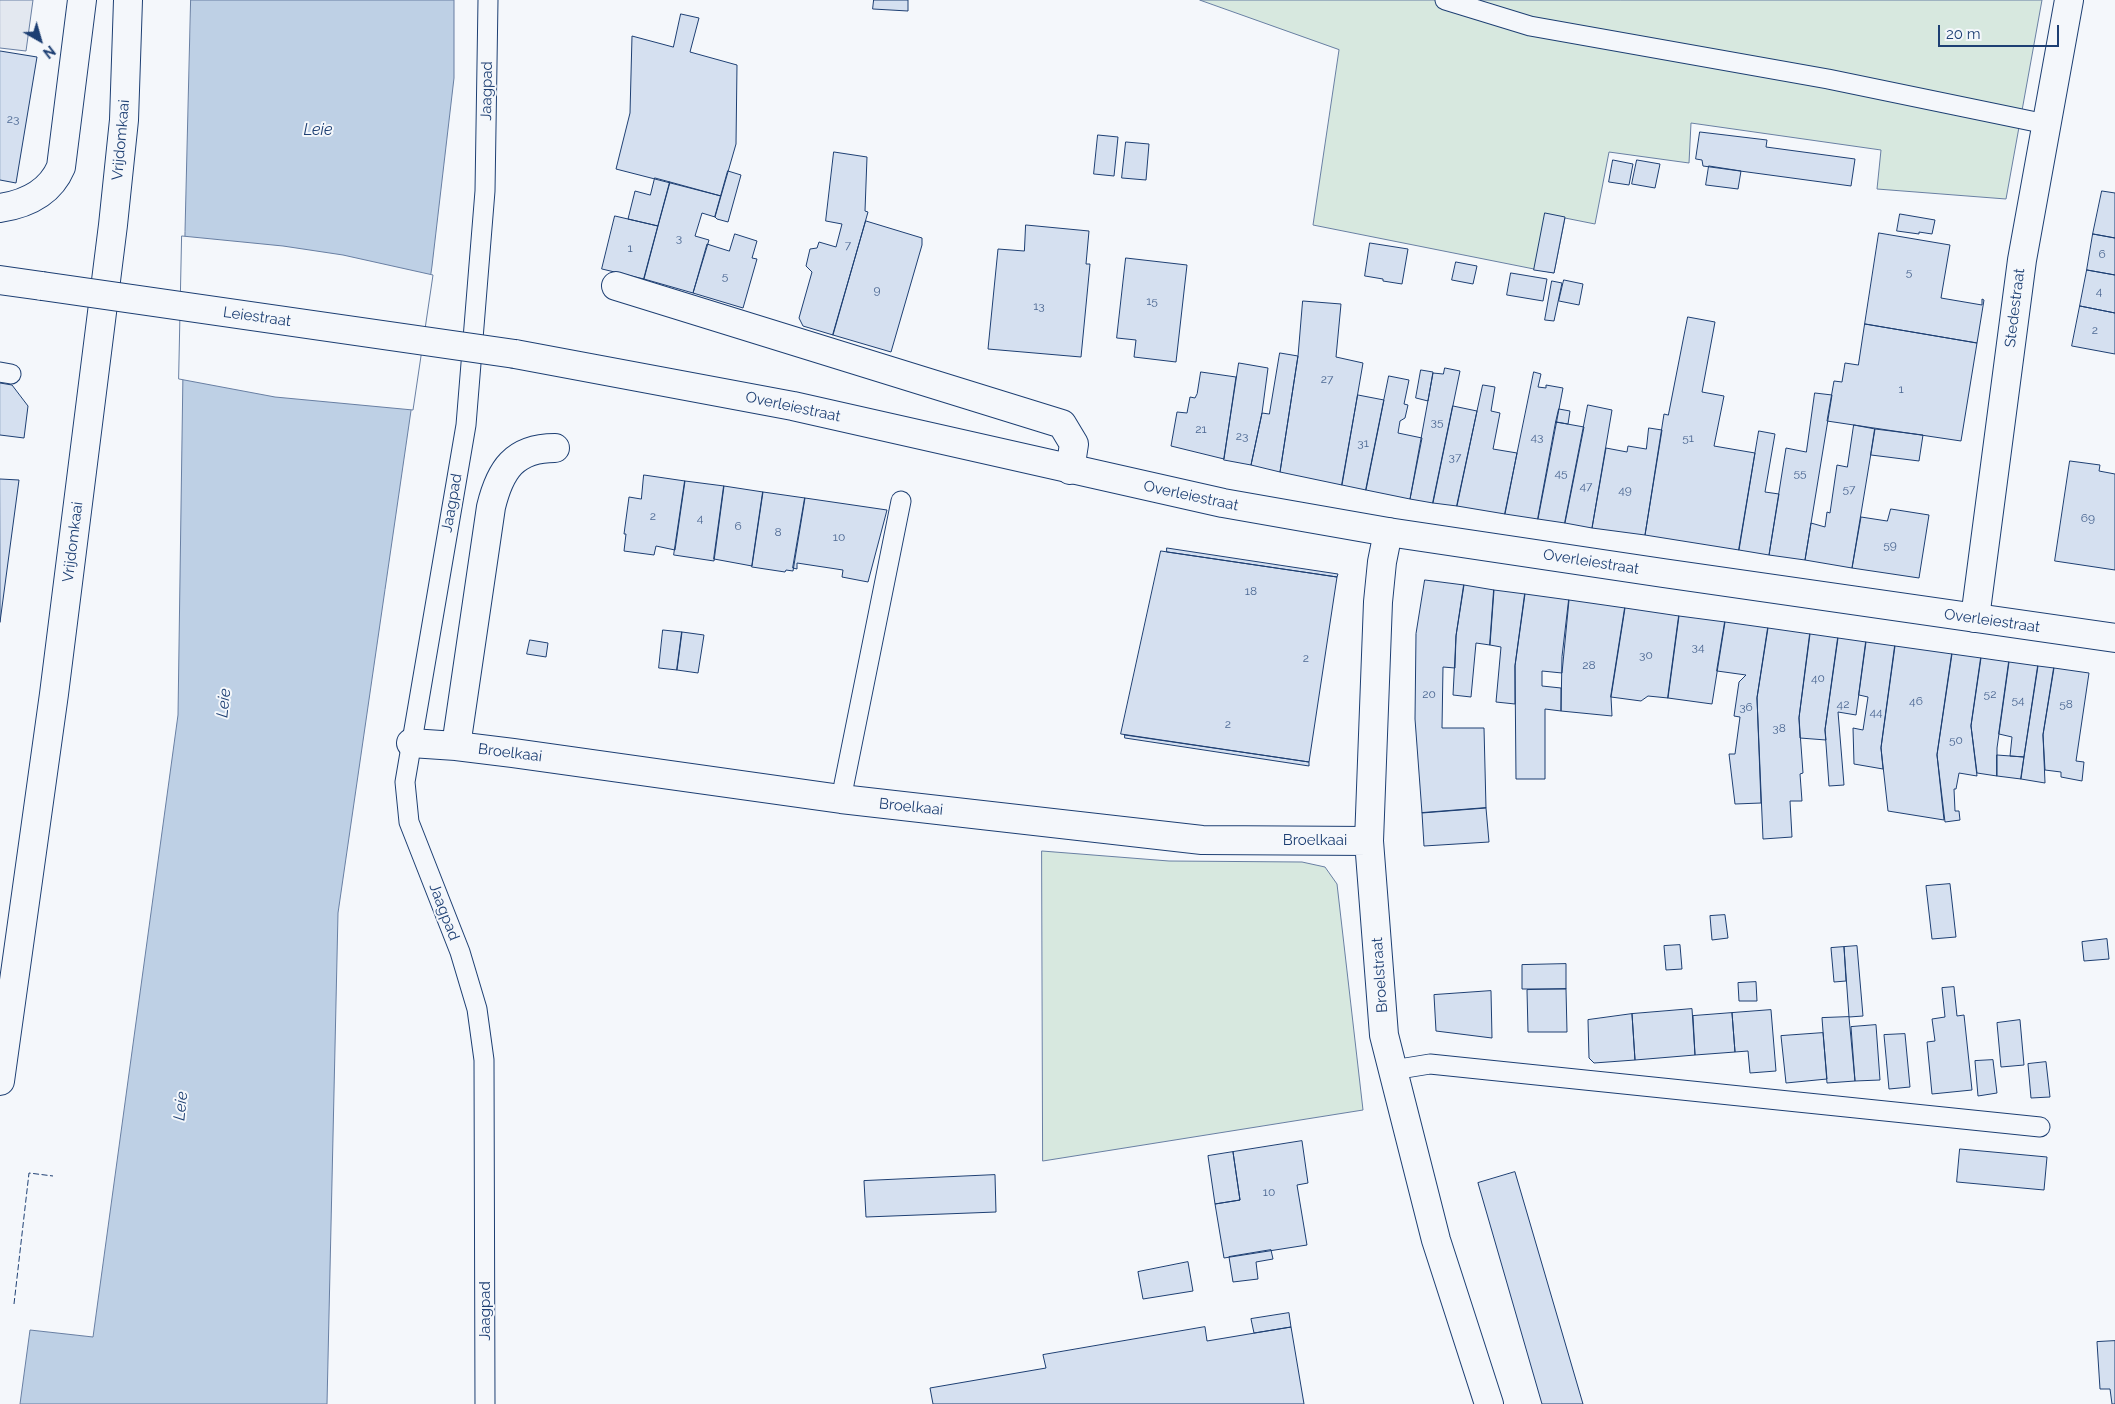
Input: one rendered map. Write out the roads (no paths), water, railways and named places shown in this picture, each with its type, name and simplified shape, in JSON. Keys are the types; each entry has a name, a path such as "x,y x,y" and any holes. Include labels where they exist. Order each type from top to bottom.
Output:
{"street":[{"path":"0,208 19,204 36,196 52,184 61,167 82,0"},
{"name":"Vrijdomkaai","path":"0,1081 54,694 113,225 124,120 128,0"},
{"name":"Stedestraat","path":"1975,618 2022,260 2069,0"},
{"name":"Leiestraat","path":"0,280 515,354"},
{"path":"616,286 785,339 921,378 1062,424 1074,444 1070,470"},
{"name":"Overleiestraat","path":"515,354 793,406 1223,503 1388,532 2115,638"},
{"name":"Broelkaai","path":"456,746 491,507 497,482 503,472 521,455 544,448 556,448"},
{"name":"Broelstraat","path":"1388,532 1382,562 1378,602 1369,841 1384,1035 1436,1240 1489,1404"},
{"name":"Broelkaai","path":"411,743 456,746 841,799 1202,840 1369,841"}],"lane":[{"name":"Jaagpad","path":"485,1404 484,1060 477,1009 460,952 409,822 405,782 466,426 485,191 488,0"},
{"path":"1445,0 1530,26 1828,80 2046,124"},
{"path":"841,799 901,501"},
{"path":"1393,1070 1430,1064 2040,1127"}],"water":[{"name":"Leie","path":"191,0 454,0 454,78 432,266 338,913 327,1404 20,1404 30,1330 93,1337 178,715 185,232"}]}
